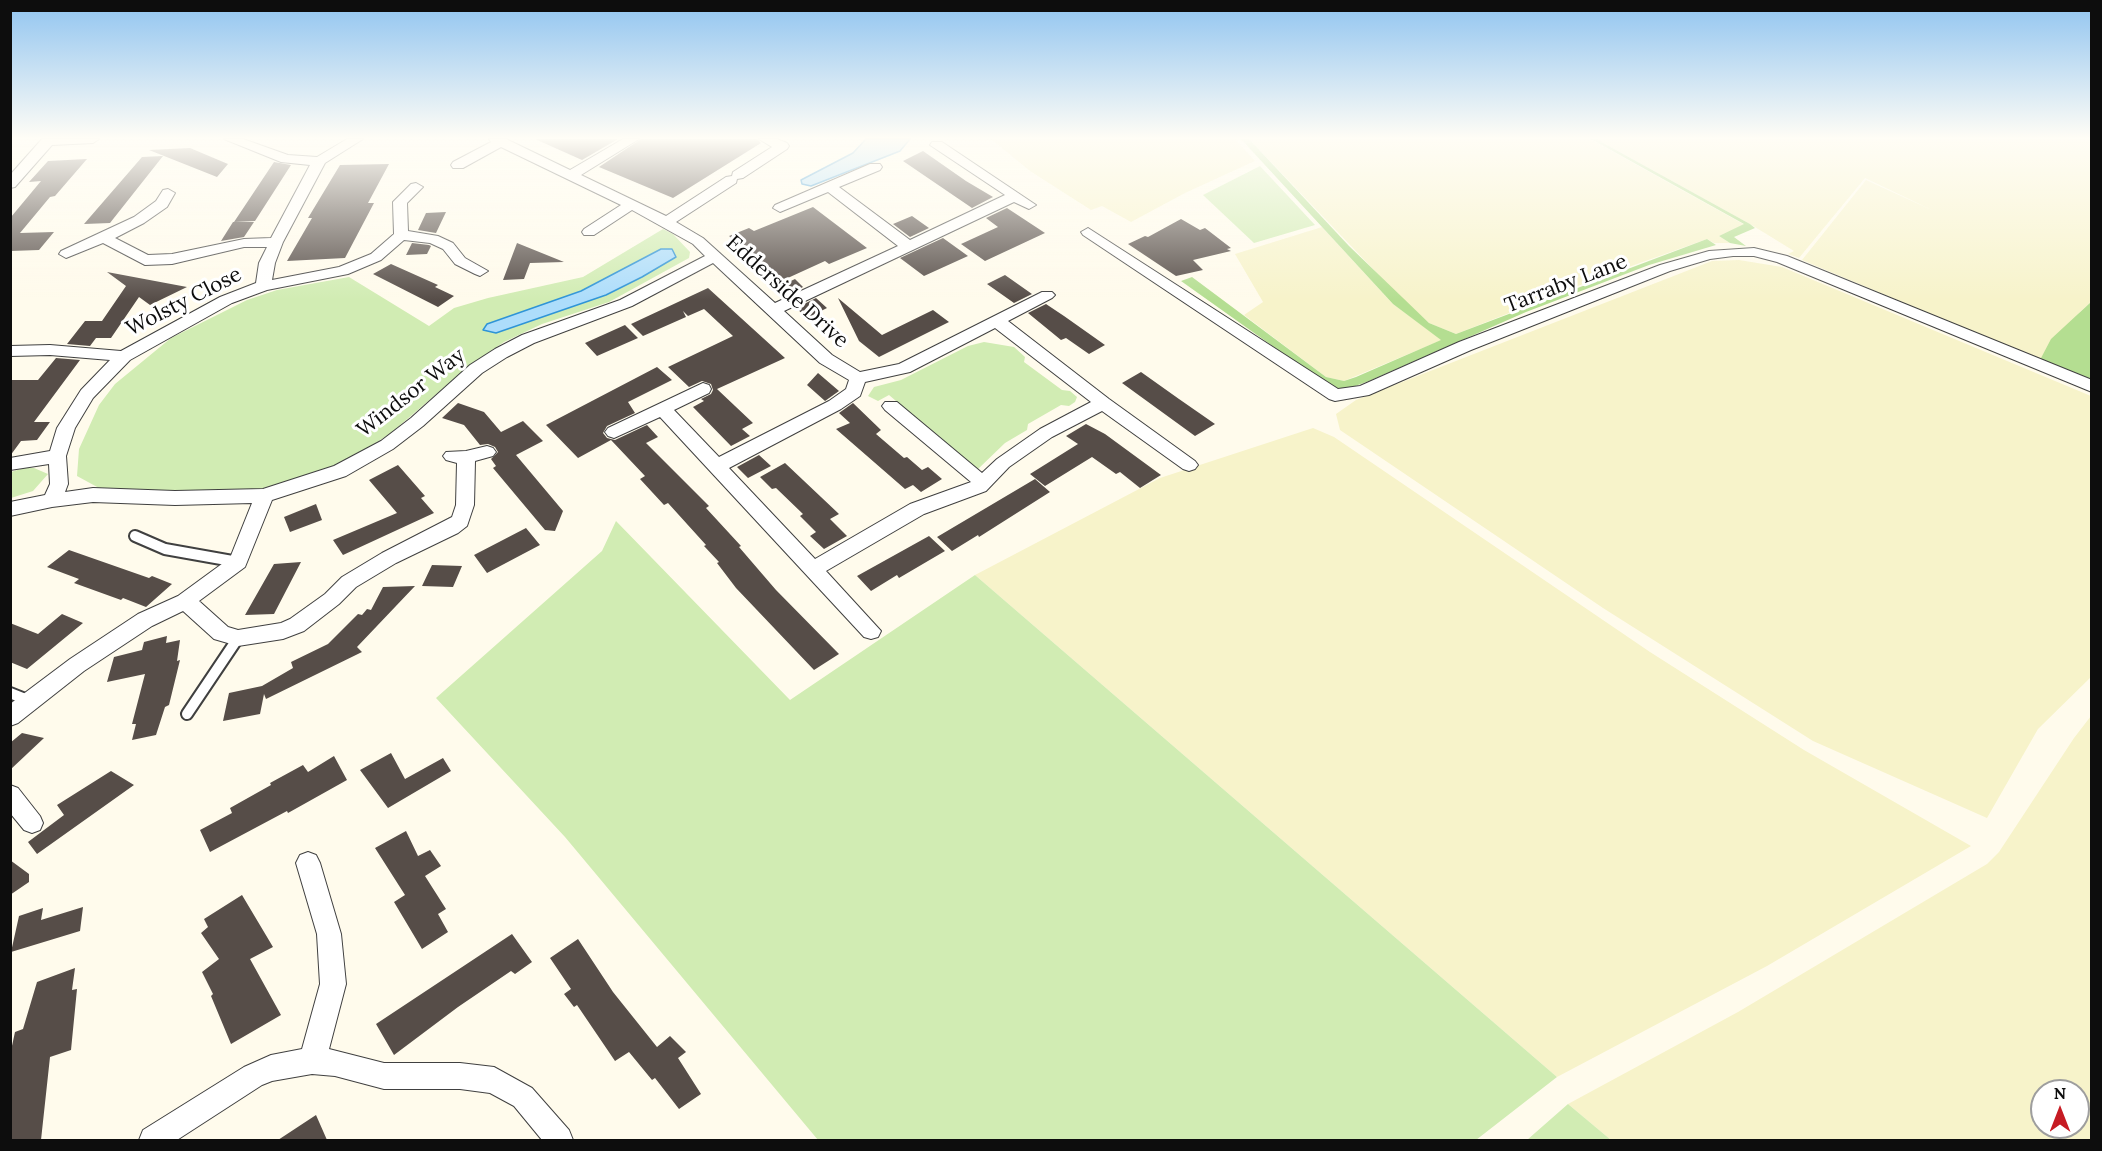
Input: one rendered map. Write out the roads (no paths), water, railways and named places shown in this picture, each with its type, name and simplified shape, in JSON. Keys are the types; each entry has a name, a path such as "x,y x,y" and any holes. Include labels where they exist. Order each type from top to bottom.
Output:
{"street":[{"path":"66,254 104,238 150,213 162,204 168,193"},
{"path":"263,286 267,263 302,193"},
{"path":"410,193 400,202 401,235 433,239 448,246 460,261 480,271"},
{"name":"Edderside Drive","path":"608,193 698,241 826,359 858,378"},
{"path":"666,222 711,193"},
{"path":"780,208 816,193"},
{"path":"838,193 908,246"},
{"path":"1010,193 1029,205"},
{"path":"772,311 1015,196"},
{"path":"589,232 632,204"},
{"name":"Tarraby Lane","path":"1088,232 1335,395 1363,391 1465,346 1665,268 1720,252 1754,252 1782,260 2091,387"},
{"name":"Wolsty Close","path":"52,500 59,484 57,456 66,428 77,407 102,376 124,356 199,313 263,286 343,271 376,257 401,235"},
{"path":"104,238 145,260 172,259 244,243 276,242"},
{"name":"Windsor Way","path":"10,509 52,500 93,495 175,498 264,496 340,471 387,445 417,422 476,369 528,339 626,303 716,256"},
{"path":"717,466 835,405 854,392 858,378 904,369 1047,295"},
{"path":"997,321 1103,403 1189,465"},
{"path":"10,351 50,350 124,356"},
{"path":"614,432 703,389"},
{"path":"813,569 917,509 983,483 1003,463 1046,433 1103,403"},
{"path":"891,406 983,483"},
{"path":"663,409 872,631"},
{"path":"185,601 221,633 238,638 283,631 297,625 349,582 389,558 451,528 460,521 464,514 459,456 487,452"},
{"path":"10,464 57,456"},
{"path":"10,717 77,665 145,620 185,601 238,562 264,496"},
{"path":"10,795 32,823"},
{"path":"308,863 329,934 333,984 312,1061"},
{"path":"153,1140 253,1076 271,1068 312,1061 335,1063 384,1076 460,1076 494,1080 523,1097 559,1140"}],"lane":[{"path":"135,536 165,549 238,562"},
{"path":"187,714 238,638"},
{"path":"10,693 30,701"}],"water":[{"path":"661,249 672,249 676,257 606,295 496,333 483,330 487,324 581,291"}]}
